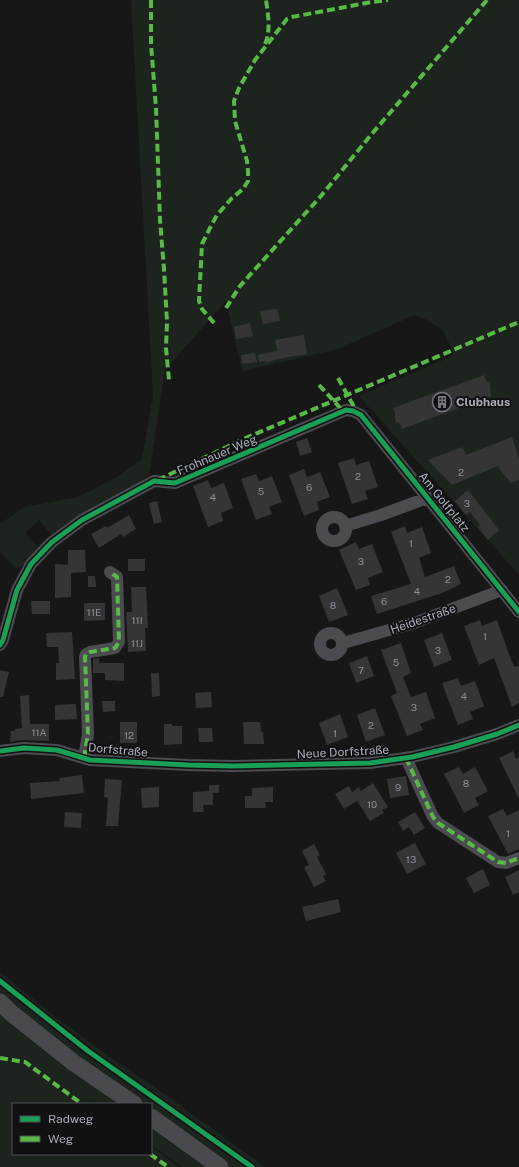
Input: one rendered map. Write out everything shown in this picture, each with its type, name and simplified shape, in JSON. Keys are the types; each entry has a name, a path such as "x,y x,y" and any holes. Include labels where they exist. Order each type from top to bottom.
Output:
{"main road":[{"path":"0,1002 10,1012 74,1063 133,1103"},
{"path":"152,1117 220,1167"}],"street":[{"name":"Frohnauer Weg","path":"0,645 3,640 17,590 31,564 52,542 82,520 154,481 175,483 343,411 350,410"},
{"name":"Am Golfplatz","path":"350,410 361,415 519,612"},
{"path":"345,526 427,498"},
{"name":"Dorfstraße","path":"84,758 88,734 86,654 115,648 119,642 117,577 110,572"},
{"name":"Heidestraße","path":"343,643 414,623 502,590"},
{"name":"Neue Dorfstraße","path":"188,765 233,766 370,762 406,758 454,747 497,734 519,725"},
{"name":"Dorfstraße","path":"0,750 24,748 58,750 84,758 97,760 188,765"},
{"path":"406,758 433,817 438,823 498,862 506,863 519,858"}],"shaded area":[{"path":"131,0 519,0 519,575 359,396 454,355 443,330 415,315 335,350 242,371 226,301 165,370 150,470 147,476 140,483 24,565 16,568 0,552 0,524 24,507 78,497 117,477 142,459 153,395","holes":["39,520 51,534 37,547 25,533"]},
{"path":"0,972 57,1018 107,1055 166,1095 265,1167 182,1167 152,1146 152,1103 93,1103 78,1092 92,1103 12,1103 12,1155 152,1155 152,1147 179,1167 0,1167"}],"building":[{"path":"277,309 280,321 263,324 260,311"},
{"path":"250,323 253,336 236,339 234,327"},
{"path":"304,335 307,354 278,359 266,363 265,361 259,362 258,355 277,351 275,340"},
{"path":"255,353 257,362 242,364 241,355"},
{"name":"Clubhaus","path":"484,375 485,379 490,384 491,396 402,429 400,424 396,422 393,408"},
{"path":"512,437 519,458 519,480 511,483 498,467 500,465 452,485 428,460 462,447 466,455"},
{"path":"307,438 312,452 300,456 296,442"},
{"path":"354,458 356,465 369,461 378,487 365,491 368,499 352,504 338,463"},
{"path":"304,469 307,477 320,472 330,497 317,502 319,510 304,516 289,475"},
{"path":"256,474 259,481 272,476 282,502 269,507 272,514 256,520 241,479"},
{"path":"208,480 211,488 224,483 233,508 221,513 223,521 208,527 193,486"},
{"path":"468,490 499,530 488,540 478,527 480,525 470,512 466,515 455,501"},
{"path":"157,501 162,522 154,524 149,503"},
{"path":"129,515 136,529 123,537 121,534 99,548 91,534 106,526 107,528"},
{"path":"405,526 407,533 422,527 431,553 419,558 425,577 454,566 461,584 442,593 377,614 371,596 411,584 391,532"},
{"path":"356,542 359,549 372,544 383,572 368,578 370,585 356,590 339,550"},
{"path":"68,550 85,550 86,572 71,573 71,597 55,598 55,564 68,565"},
{"path":"128,559 145,559 145,571 128,571"},
{"path":"88,576 95,576 96,587 88,587"},
{"path":"131,587 146,587 148,628 145,628 146,651 128,652 126,612 132,612"},
{"path":"337,588 348,615 329,622 319,596"},
{"path":"31,601 50,601 50,614 32,614"},
{"path":"84,603 105,603 105,620 84,621"},
{"path":"480,620 482,626 497,620 511,660 515,667 519,666 519,703 512,707 494,658 479,665 464,626"},
{"path":"72,632 75,679 56,680 56,663 59,663 58,647 47,647 46,633"},
{"path":"442,633 452,660 434,667 424,640"},
{"path":"401,643 411,673 403,677 411,697 426,692 435,718 420,724 423,730 407,736 391,696 397,693 381,650"},
{"path":"367,656 374,676 356,683 349,663"},
{"path":"99,658 99,663 124,663 124,681 105,680 105,673 93,673 93,659"},
{"path":"0,670 9,672 3,697 0,697"},
{"path":"151,673 159,673 160,696 152,697"},
{"path":"458,678 461,686 475,681 484,706 470,712 473,719 458,725 442,683"},
{"path":"211,692 212,707 196,708 195,693"},
{"path":"29,695 30,724 49,724 49,741 21,740 10,742 11,731 22,728 20,696"},
{"path":"102,701 115,701 115,711 103,712"},
{"path":"76,704 77,719 55,720 55,705"},
{"path":"375,708 385,735 366,742 357,715"},
{"path":"340,714 348,737 327,745 319,723"},
{"path":"120,722 137,722 137,743 120,743"},
{"path":"243,722 260,722 264,744 244,744"},
{"path":"164,724 182,726 182,744 164,745"},
{"path":"198,728 212,728 213,742 199,742"},
{"path":"513,751 516,759 519,757 519,799 499,758"},
{"path":"459,767 463,774 475,767 488,791 475,798 479,805 464,813 444,774"},
{"path":"82,775 84,793 31,799 30,783 60,781 59,778"},
{"path":"406,776 409,795 390,798 387,779"},
{"path":"105,779 122,780 118,826 106,826 108,798 104,797"},
{"path":"373,783 388,807 382,810 384,813 370,821 357,801 344,809 335,794 349,786 352,792 359,787 361,791"},
{"path":"209,785 219,785 219,793 213,793 213,805 203,805 204,812 193,812 193,792 209,791"},
{"path":"159,787 159,807 142,808 141,788"},
{"path":"273,787 273,802 265,802 266,808 245,808 245,796 252,796 252,788"},
{"path":"503,809 507,816 519,810 519,849 508,854 488,816"},
{"path":"65,812 82,813 81,828 64,827"},
{"path":"415,812 425,828 414,835 409,827 403,831 398,822"},
{"path":"415,843 426,864 407,874 396,853"},
{"path":"314,844 320,855 317,857 326,874 323,876 326,881 314,887 304,867 309,865 302,851"},
{"path":"483,869 490,885 474,893 466,878"},
{"path":"519,870 519,892 513,895 505,877"},
{"path":"338,899 341,912 306,921 302,907"}],"marked path":[{"path":"151,0 151,44 156,108 160,220 167,322 166,348 169,380"},
{"path":"265,44 268,34 266,0"},
{"path":"214,323 202,309 199,301 202,244 217,215 232,198 243,189 248,181 247,161 235,121 234,101 239,88 255,60 287,19 388,0"},
{"path":"226,308 240,286 321,196 370,136 487,0"},
{"path":"158,480 241,440 519,322"},
{"path":"338,378 353,405 353,411"},
{"path":"319,385 343,411"},
{"path":"84,758 88,734 85,657 86,654 90,652 115,648 119,642 117,577 110,572"},
{"path":"406,758 433,817 438,823 498,862 506,863 519,858"},
{"path":"0,1058 25,1062 81,1103"},
{"path":"151,1155 168,1167"}],"cycle path":[{"path":"0,645 3,640 17,590 31,564 52,542 82,520 154,481 175,483 346,410 353,411 361,415 519,612"},
{"path":"0,751 24,748 57,750 90,760 188,765 233,766 370,763 412,757 454,747 497,734 519,725"},
{"path":"0,981 88,1051 252,1167"}],"place":[{"name":"Clubhaus","path":"442,402"}]}
